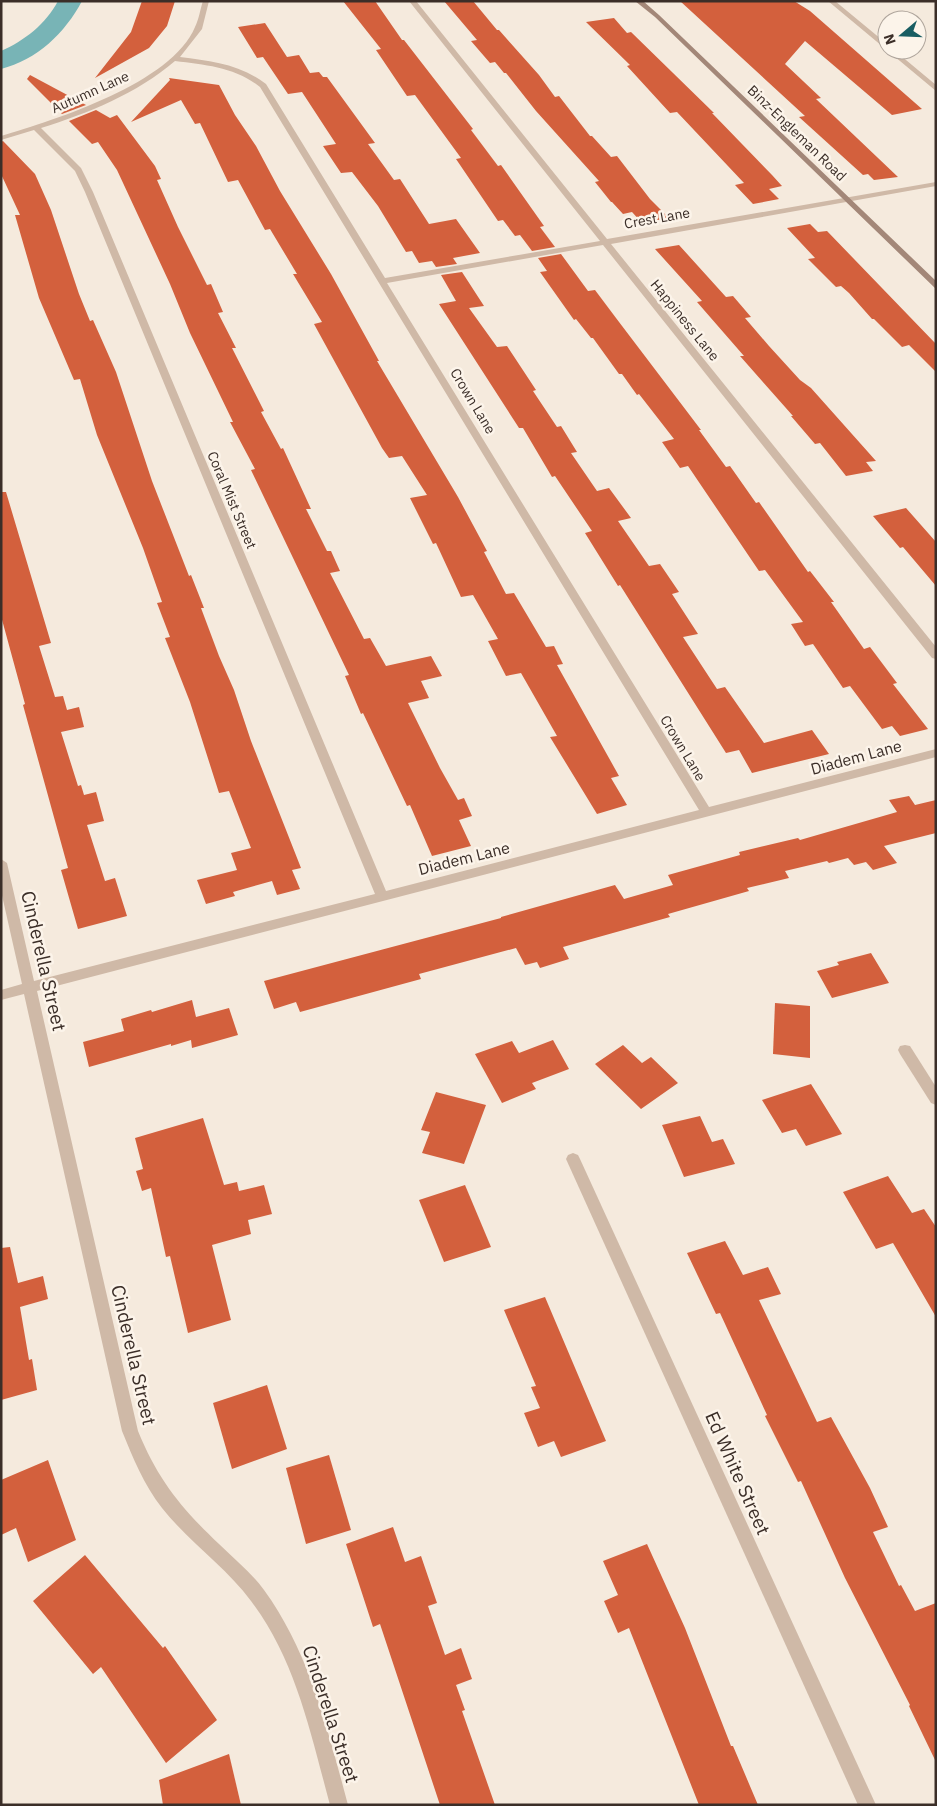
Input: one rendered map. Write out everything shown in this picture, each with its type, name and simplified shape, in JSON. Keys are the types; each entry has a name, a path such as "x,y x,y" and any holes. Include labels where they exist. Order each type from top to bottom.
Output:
{"street":[{"name":"Autumn Lane","path":"1,138 70,117 128,91 175,59 196,35 202,23 206,1"},
{"name":"Happiness Lane","path":"412,1 936,656"},
{"name":"Binz-Engleman Road","path":"638,1 657,16 936,286"},
{"path":"831,1 877,40"},
{"name":"Crown Lane","path":"175,59 238,70 254,77 263,86 384,281 706,812"},
{"path":"901,60 936,89"},
{"name":"Coral Mist Street","path":"36,128 78,170 89,192 382,896"},
{"name":"Crest Lane","path":"384,281 936,184"},
{"name":"Diadem Lane","path":"1,995 936,753"},
{"name":"Cinderella Street","path":"1,863 130,1431 141,1458 172,1509 258,1595 276,1622 291,1651 310,1706 339,1805"},
{"path":"905,1050 936,1099"},
{"name":"Ed White Street","path":"573,1158 867,1805"}],"building":[{"path":"142,1 175,1 167,26 149,48 95,78 131,32"},
{"path":"343,1 375,1 402,40 404,40 473,129 471,130 498,166 501,165 544,226 540,227 555,247 532,251 520,235 515,236 503,220 498,221 456,159 461,158 415,95 407,96 376,50 381,49"},
{"path":"444,1 473,1 539,75 555,97 559,96 590,136 611,157 617,156 650,199 669,218 642,223 632,212 623,214 595,182 599,181 536,111 506,73 495,62 490,63 471,41 477,40"},
{"path":"680,1 794,1 810,11 922,109 892,115 805,41 785,64 821,98 816,99 898,177 874,180 868,174 863,175 799,117 805,116"},
{"path":"614,18 627,33 631,32 714,113 712,113 772,175 782,186 769,189 779,199 753,204 735,185 744,183 677,112 670,113 627,66 630,65 586,22"},
{"path":"265,23 287,57 299,55 310,73 319,72 323,77 327,77 375,143 368,144 394,180 400,179 429,224 456,219 480,253 453,258 457,264 436,267 432,261 419,263 412,251 406,252 378,206 352,172 341,173 323,146 336,144 302,92 288,94 263,57 257,58 238,27"},
{"path":"30,75 86,105 62,114 27,79"},
{"path":"169,78 219,85 235,115 256,146 280,191 331,274 379,361 377,361 458,497 487,551 484,552 506,594 514,593 546,647 554,646 563,664 557,665 619,776 611,778 627,805 597,814 550,737 557,736 521,673 506,676 488,641 498,639 473,595 461,597 436,543 433,544 410,498 427,495 402,456 389,458 382,448 314,324 322,322 293,274 297,274 270,229 265,230 238,180 228,182 200,123 195,124 181,100 131,122 170,80"},
{"path":"96,110 110,118 117,115 155,166 161,179 157,180 178,227 207,285 211,284 223,312 218,313 236,348 232,348 264,411 261,412 281,449 283,448 311,509 306,509 327,551 331,551 340,571 330,573 364,639 370,638 386,666 431,656 442,676 421,681 429,698 408,703 458,800 464,798 472,816 459,820 471,846 432,856 410,805 407,806 363,713 361,714 345,676 349,675 251,470 255,469 230,422 233,422 190,333 170,284 117,170 98,142 92,144 69,121"},
{"path":"3,141 35,174 51,210 90,321 93,320 116,372 152,481 189,576 191,575 204,608 201,608 301,868 292,870 300,889 277,895 272,881 233,892 235,896 206,904 197,880 237,870 231,853 251,848 229,791 219,793 190,702 165,638 170,637 157,603 162,602 143,548 97,435 80,379 74,380 39,298 15,215 20,215 1,174 1,142"},
{"path":"810,224 818,232 827,231 936,344 936,372 909,345 902,347 872,319 849,293 841,286 836,287 808,259 815,258 787,228"},
{"path":"679,245 726,297 733,296 751,317 745,318 769,346 800,380 811,388 876,461 866,462 873,471 846,476 820,443 815,444 740,356 744,356 697,302 702,301 655,249"},
{"path":"561,254 588,291 595,290 701,430 699,430 726,467 730,466 756,503 759,502 808,572 810,571 834,602 831,602 864,649 870,647 897,683 893,684 928,729 900,736 892,726 882,729 850,686 843,688 813,644 805,646 791,624 803,622 765,570 759,571 688,466 680,468 662,442 674,439 639,394 637,395 622,374 619,374 593,338 576,319 574,320 540,272 547,271 538,258"},
{"path":"462,272 484,306 469,308 497,347 507,346 536,390 533,391 557,427 561,426 577,452 571,453 597,491 609,488 631,518 618,521 649,566 660,564 679,592 672,594 698,634 683,637 717,689 725,687 764,743 812,730 829,754 752,773 739,750 726,753 585,533 592,531 555,476 552,477 523,428 519,428 439,304 456,301 441,275"},
{"path":"1,492 6,492 51,643 39,646 55,697 63,696 67,710 79,707 84,727 61,732 78,786 81,785 84,795 96,792 104,821 87,825 105,881 115,878 127,916 78,929 61,870 68,868 23,705 25,704 1,616"},
{"path":"906,508 936,542 936,586 903,547 900,548 873,516"},
{"path":"909,796 915,805 936,800 936,833 884,846 897,863 873,870 866,862 854,865 848,858 785,871 789,878 747,888 749,891 668,914 670,917 563,947 569,959 540,968 537,962 525,965 516,948 419,974 421,979 300,1012 296,1002 274,1009 264,981 501,918 615,885 624,899 673,885 668,875 740,855 739,852 798,838 800,840 897,812 889,800"},
{"path":"871,953 889,983 832,998 817,971 839,965 837,962"},
{"path":"192,1000 196,1017 229,1008 238,1035 192,1048 191,1040 171,1046 171,1044 89,1067 83,1042 124,1031 121,1019"},
{"path":"775,1003 810,1006 810,1058 773,1054"},
{"path":"553,1040 569,1069 532,1083 536,1089 502,1103 475,1054 512,1041 519,1053"},
{"path":"623,1045 642,1063 651,1057 678,1083 641,1109 595,1064"},
{"path":"811,1084 842,1134 806,1146 796,1129 782,1133 762,1100"},
{"path":"436,1092 486,1105 464,1164 422,1153 430,1132 421,1130"},
{"path":"700,1116 712,1142 723,1139 735,1164 684,1177 662,1125"},
{"path":"203,1118 224,1185 237,1182 239,1191 264,1185 272,1214 248,1220 251,1234 212,1245 231,1320 188,1333 170,1256 166,1257 151,1188 142,1191 136,1171 143,1169 135,1138"},
{"path":"888,1176 912,1213 924,1209 936,1227 936,1317 893,1243 876,1249 843,1192"},
{"path":"465,1185 491,1247 444,1262 419,1200"},
{"path":"725,1241 743,1275 768,1267 781,1294 759,1300 817,1422 831,1417 870,1488 888,1527 873,1532 899,1586 901,1585 915,1611 936,1603 936,1762 910,1705 845,1578 801,1481 798,1482 765,1416 767,1415 720,1313 716,1314 687,1253"},
{"path":"10,1247 18,1283 43,1276 48,1299 20,1307 29,1360 32,1359 37,1390 1,1400 1,1248"},
{"path":"545,1297 606,1441 561,1457 554,1441 538,1447 524,1413 540,1408 531,1387 536,1386 504,1310"},
{"path":"267,1385 287,1449 232,1469 213,1403"},
{"path":"329,1455 351,1530 306,1544 286,1468"},
{"path":"48,1460 76,1540 28,1562 16,1528 1,1535 1,1480"},
{"path":"393,1527 405,1562 421,1556 437,1603 428,1606 445,1655 461,1648 472,1679 456,1685 465,1710 462,1711 495,1805 440,1805 380,1624 373,1627 346,1544"},
{"path":"647,1544 685,1628 731,1746 733,1746 758,1805 699,1805 629,1628 618,1633 604,1601 618,1595 603,1561"},
{"path":"85,1555 163,1648 165,1646 217,1720 166,1763 101,1667 93,1674 33,1601"},
{"path":"229,1754 241,1805 163,1805 159,1780"}],"waterway":[{"path":"1,61 29,48 62,16 70,1"}]}
